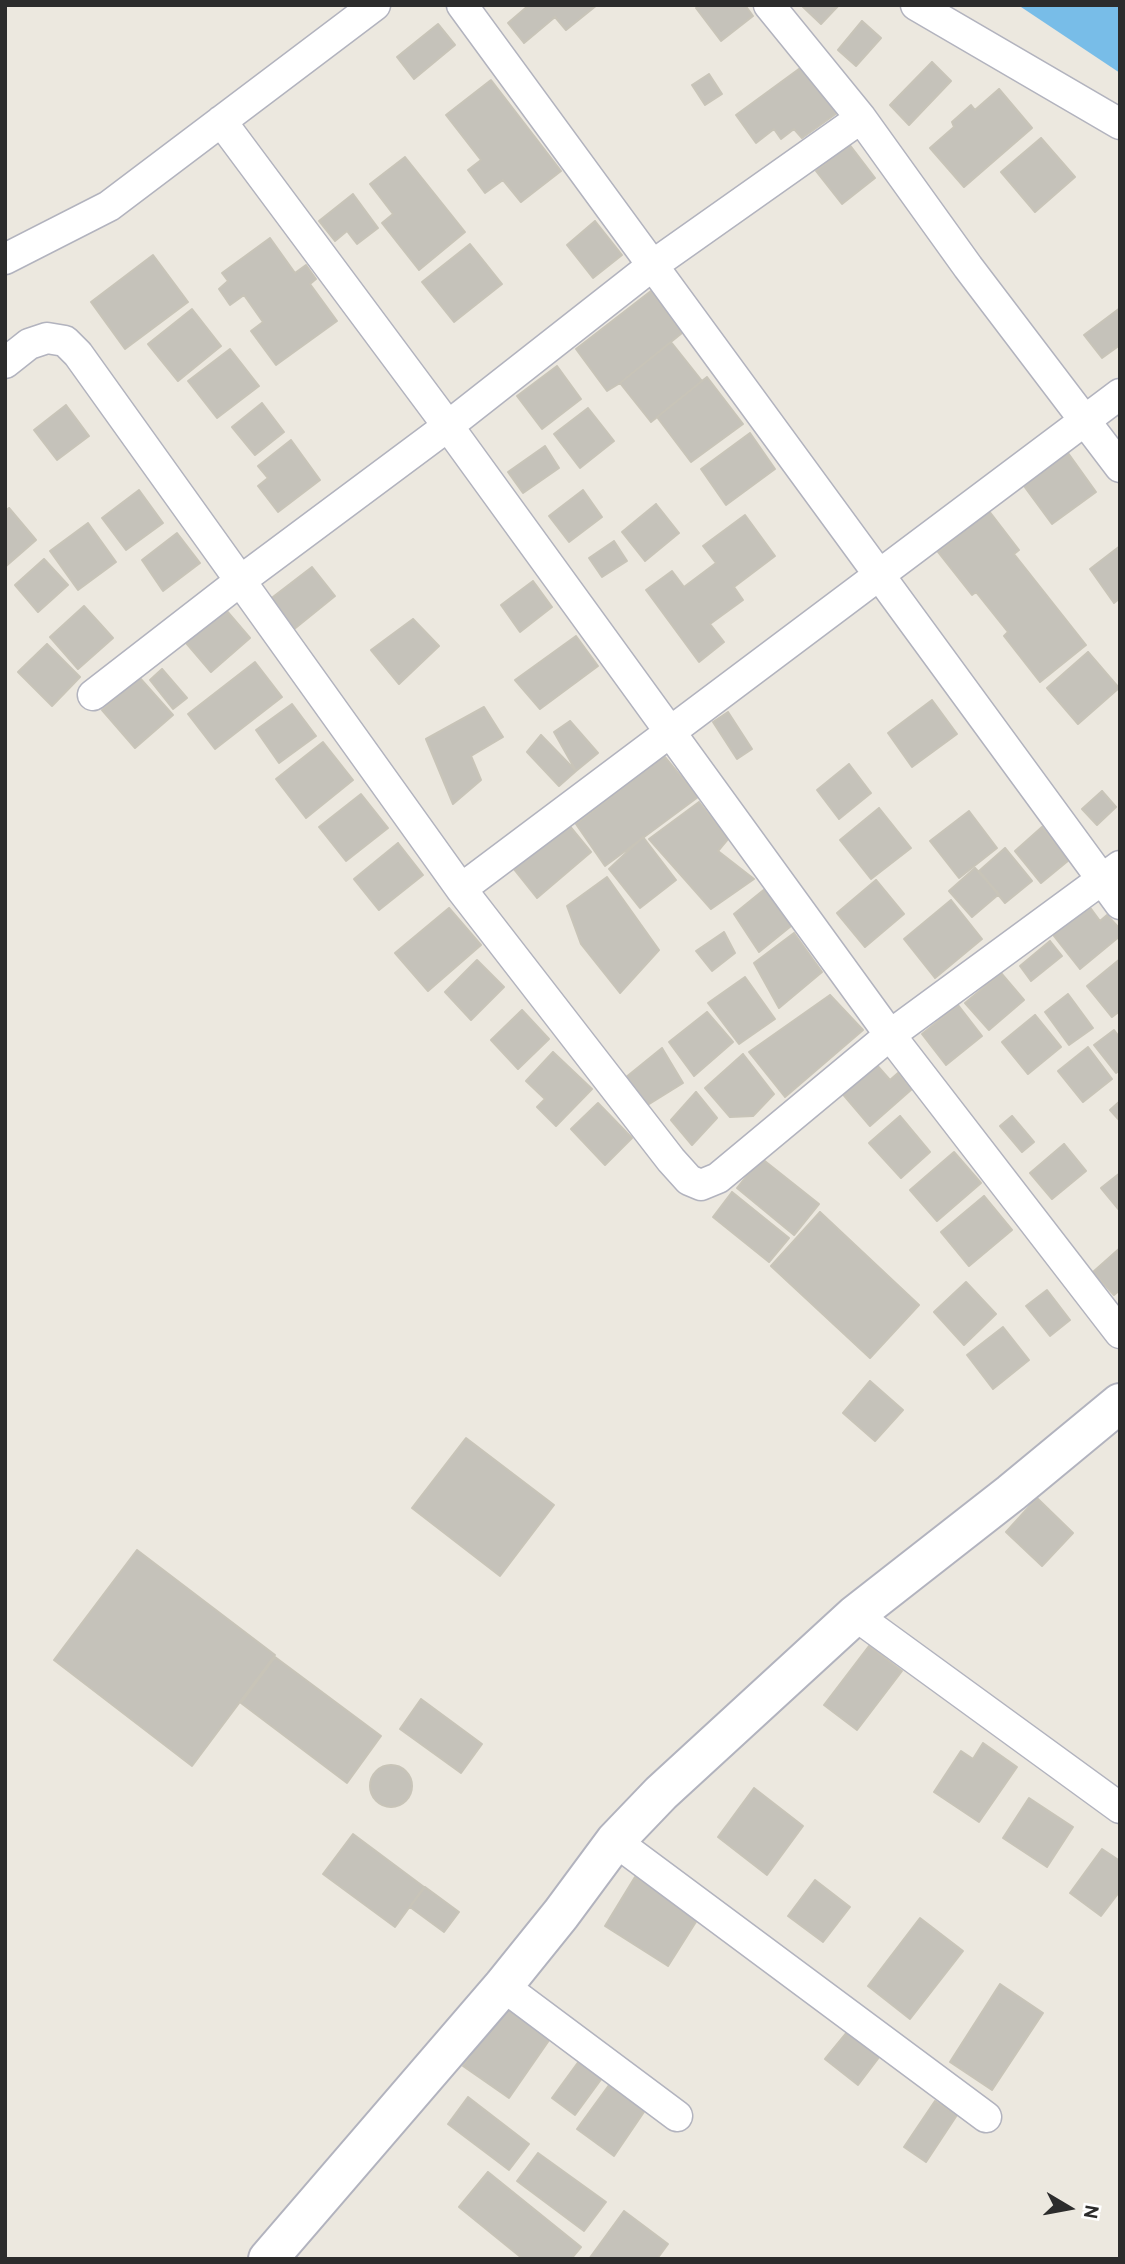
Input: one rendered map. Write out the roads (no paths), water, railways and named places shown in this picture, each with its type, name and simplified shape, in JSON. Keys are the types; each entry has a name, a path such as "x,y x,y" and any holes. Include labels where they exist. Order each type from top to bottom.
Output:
{"main road":[{"path":"268,2259 503,1986 615,1841 661,1793 855,1615 1011,1493 1120,1403"}],"street":[{"path":"5,259 109,206 375,5"},
{"path":"462,5 879,575 1110,873 1120,904"},
{"path":"769,5 861,118 968,267 1120,467"},
{"path":"916,5 1120,124"},
{"path":"93,695 448,426 653,265 861,118"},
{"path":"221,121 448,426 890,1035 1120,1333"},
{"path":"5,363 29,344 47,338 65,341 78,354 461,889 689,1180 701,1185 718,1178 890,1035 1110,873"},
{"path":"461,889 1120,394"},
{"path":"855,1615 1120,1808"},
{"path":"615,1841 986,2118"},
{"path":"503,1986 677,2116"}],"water":[{"path":"1018,5 1120,5 1120,73"}]}
